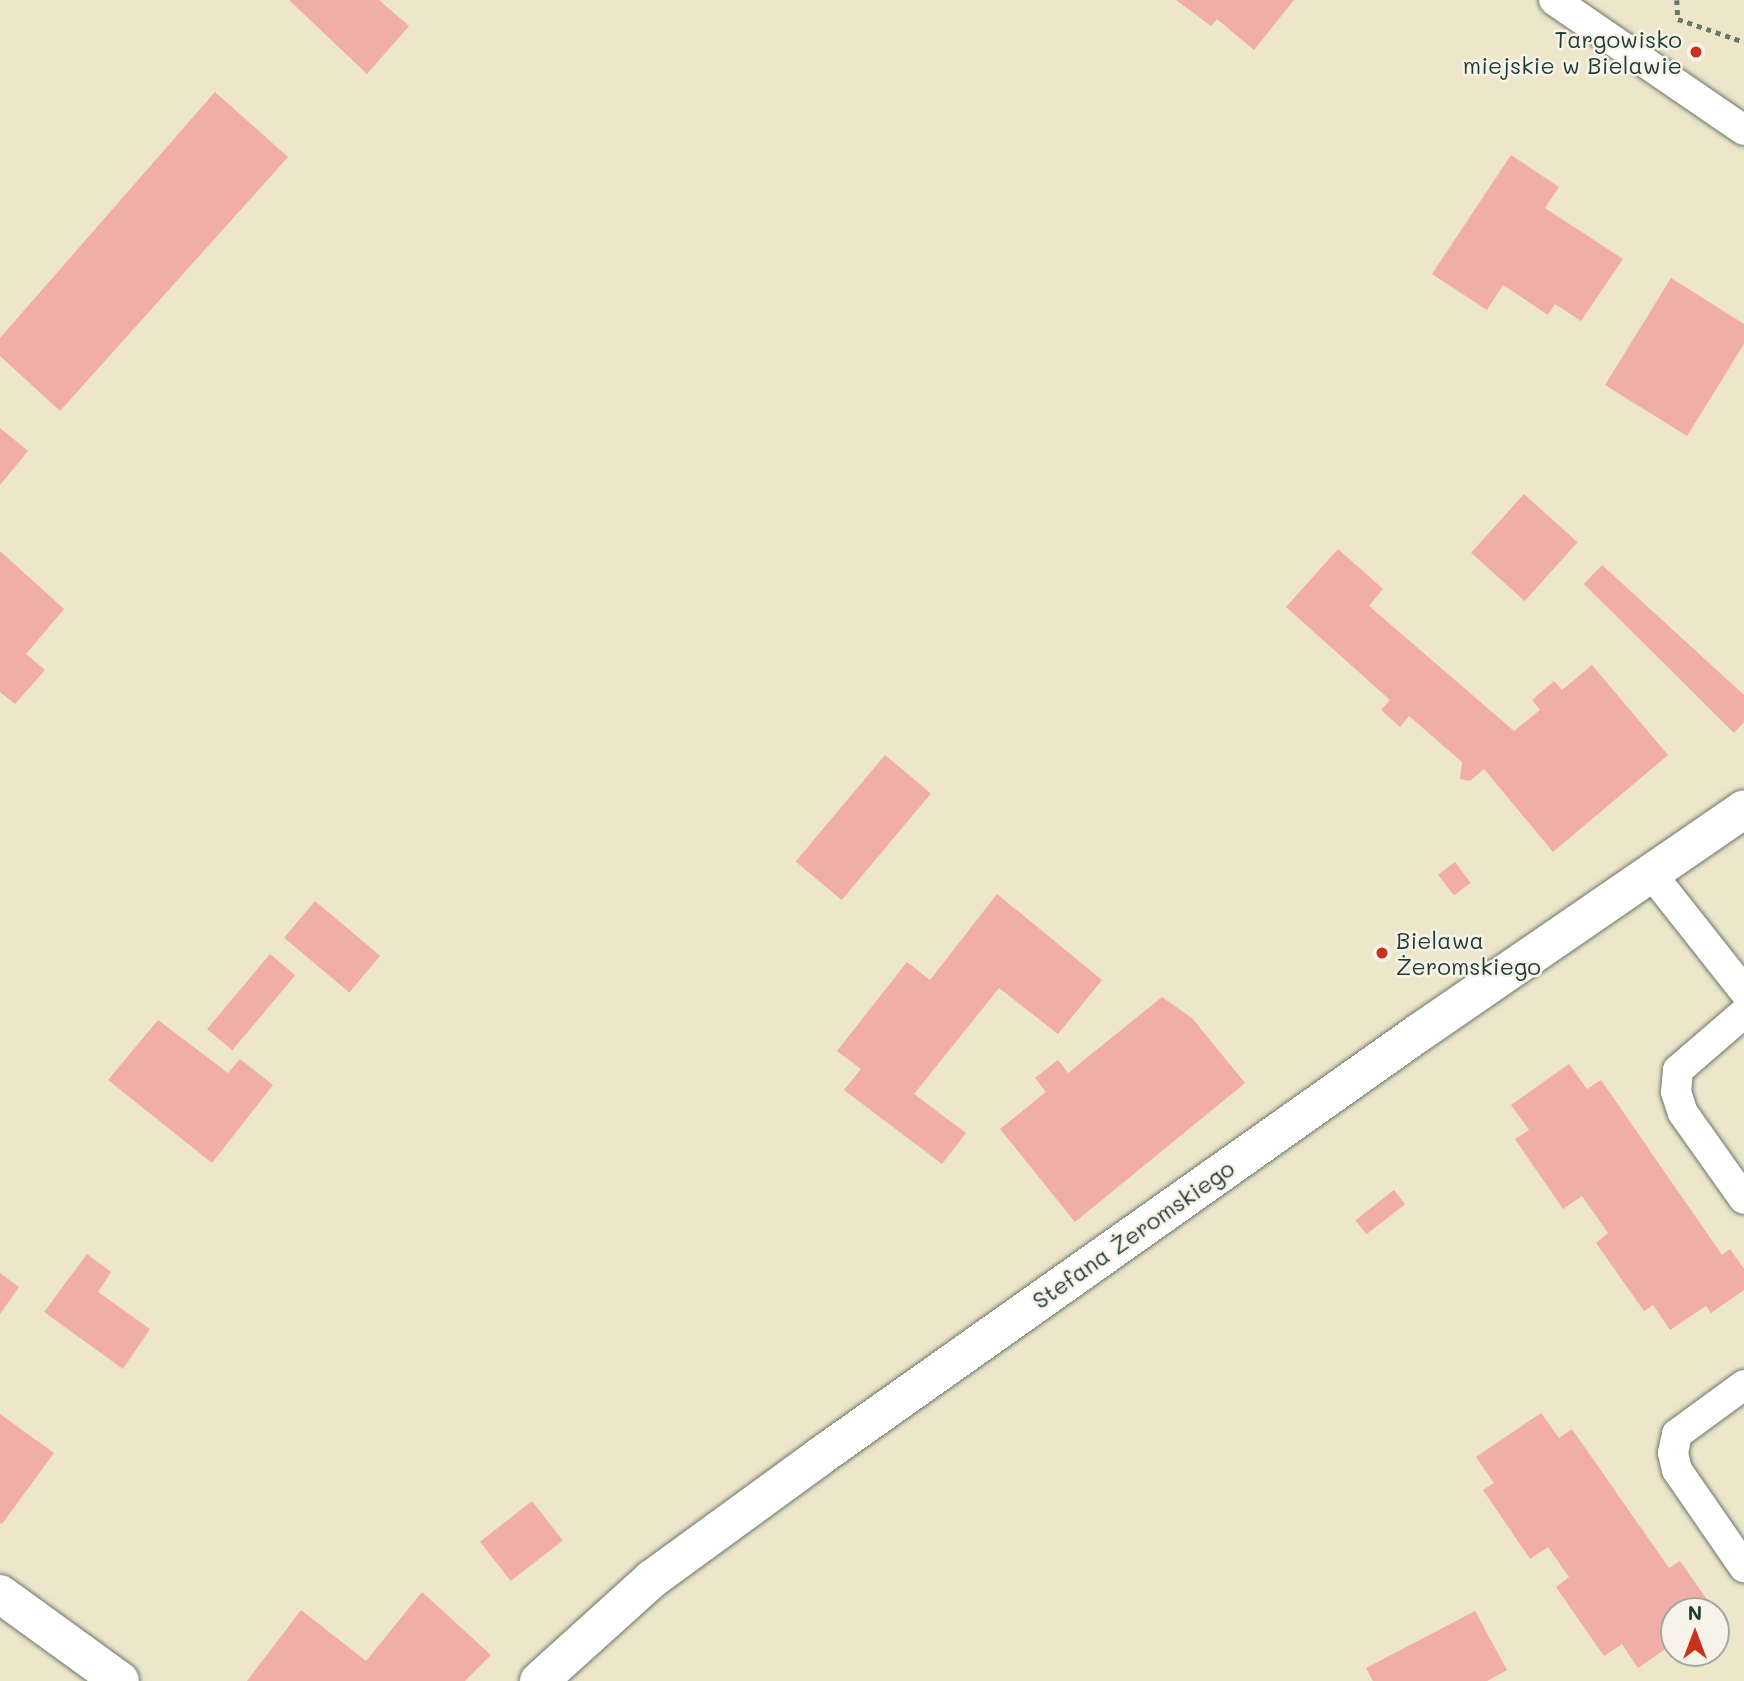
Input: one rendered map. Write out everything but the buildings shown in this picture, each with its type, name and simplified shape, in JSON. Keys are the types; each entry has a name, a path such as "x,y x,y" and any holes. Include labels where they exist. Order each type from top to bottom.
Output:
{"street":[{"name":"Stefana Żeromskiego","path":"539,1681 631,1596 746,1510 1650,872 1744,809"},
{"path":"0,1594 120,1681"}],"lane":[{"path":"1554,0 1744,130"},
{"path":"1650,872 1744,991"},
{"path":"1744,1013 1678,1070 1676,1092 1683,1113 1744,1199"},
{"path":"1744,1385 1677,1434 1673,1453 1678,1469 1744,1567"}],"path":[{"path":"1676,0 1678,19 1744,42"}],"place":[{"name":"Targowisko miejskie w Bielawie","path":"1696,52"},
{"name":"Bielawa Żeromskiego","path":"1382,953"}]}
